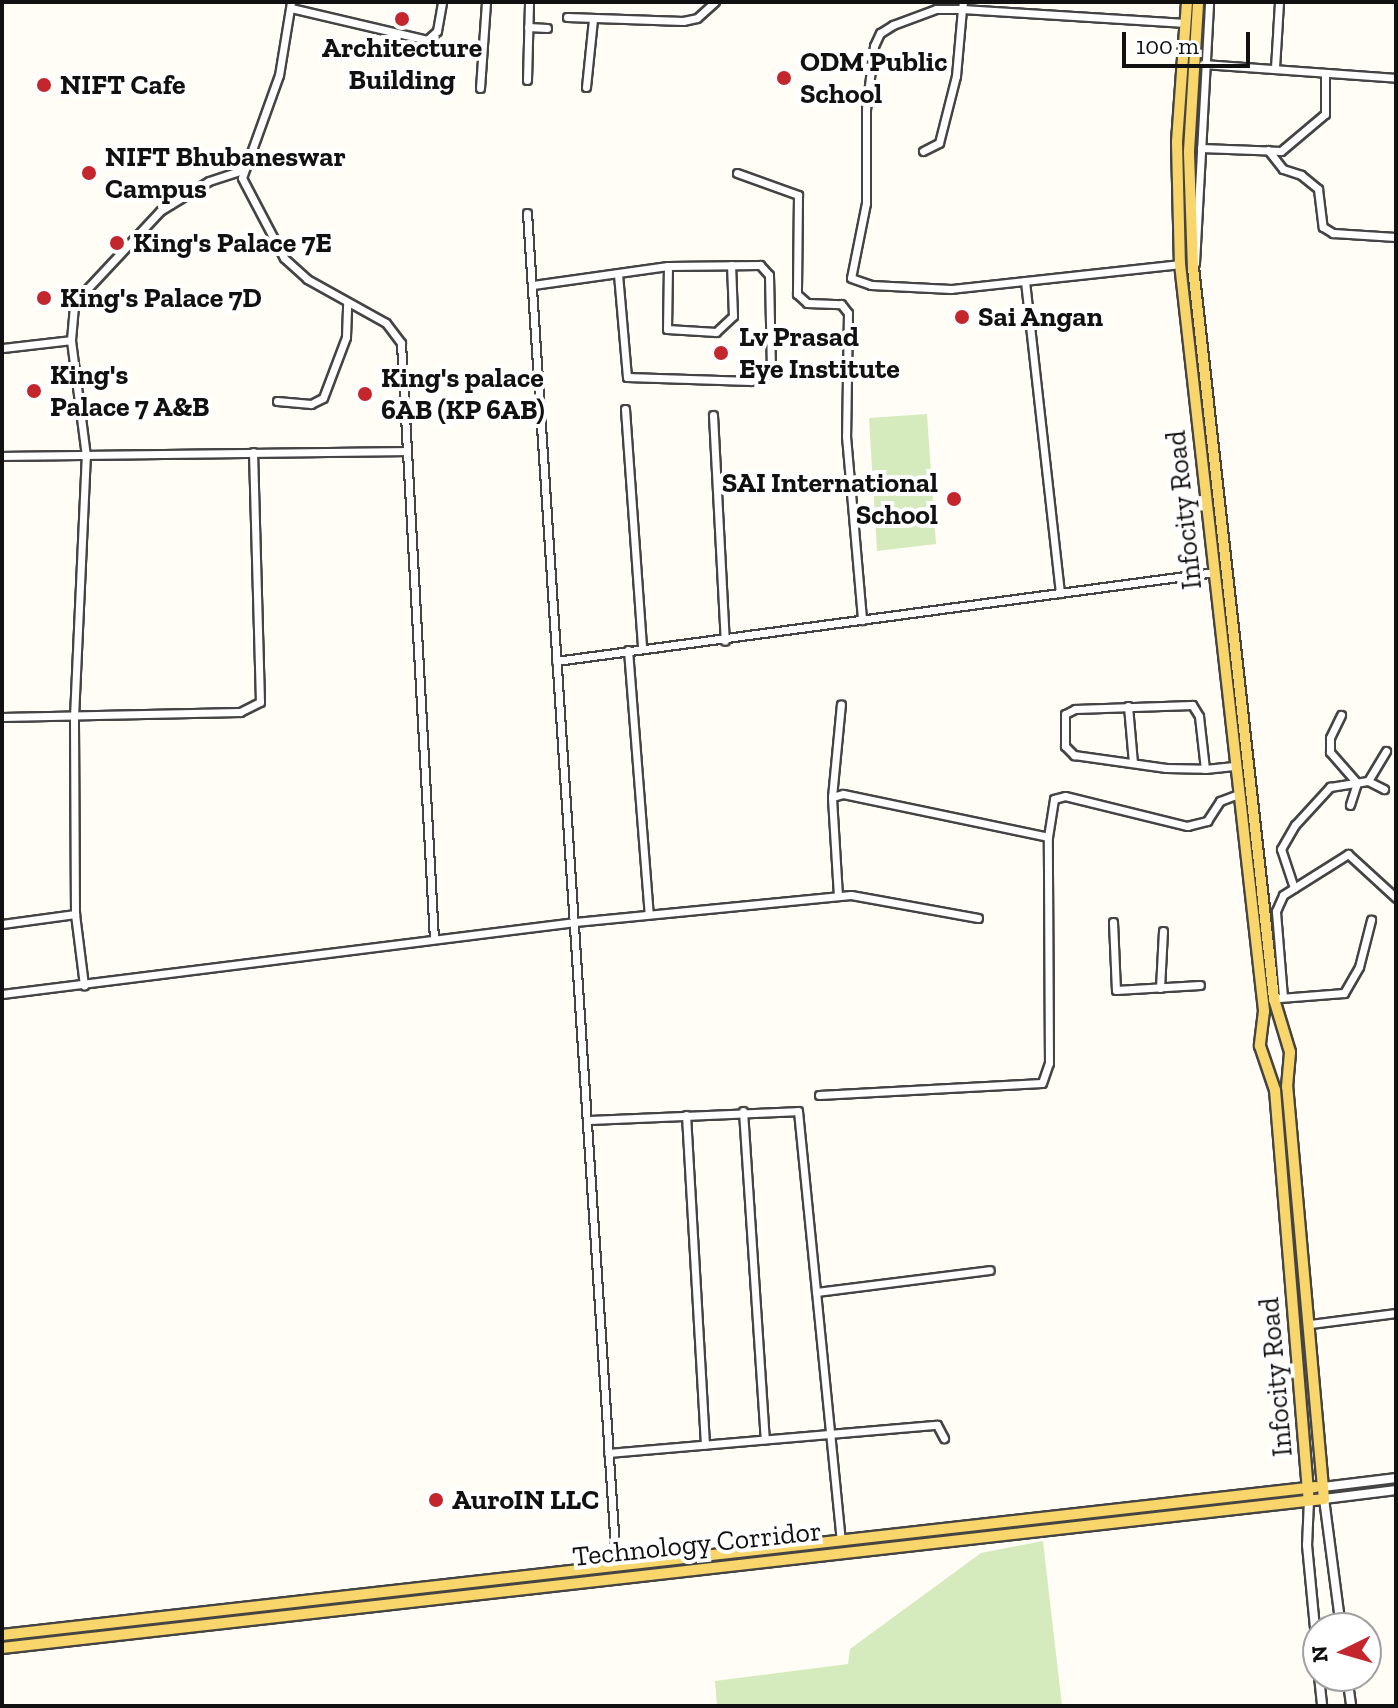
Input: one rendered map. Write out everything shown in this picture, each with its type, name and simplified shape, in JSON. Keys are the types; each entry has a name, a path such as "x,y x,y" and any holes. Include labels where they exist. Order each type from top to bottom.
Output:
{"main road":[{"name":"Infocity Road","path":"1187,2 1180,264 1196,354 1235,643 1278,1002 1290,1052 1287,1087 1324,1499"},
{"name":"Infocity Road","path":"1198,2 1186,99 1196,354 1234,766 1264,1011 1260,1046 1275,1090 1309,1500"},
{"path":"1223,645 1235,643"},
{"path":"1264,1011 1278,1002"},
{"path":"1275,1090 1287,1087"},
{"path":"2,1635 1323,1487"},
{"name":"Technology Corridor","path":"2,1648 1324,1499"},
{"path":"796,1546 798,1558"}],"street":[{"path":"84,985 75,914 74,717 86,456 71,340 74,303 160,211 209,181 242,170 264,125 291,5 427,40 437,31 442,2"},
{"path":"480,88 486,2"},
{"path":"527,80 529,2"},
{"path":"567,17 683,21 697,18 715,2"},
{"path":"1013,12 1014,2"},
{"path":"1193,268 1199,254 1203,64 1209,2"},
{"path":"1275,68 1279,2"},
{"path":"923,151 939,143 956,76 962,5"},
{"path":"1180,264 951,289 871,285 851,278 866,203 866,109 874,46 880,33 936,9 962,5 1013,12 1186,23"},
{"path":"586,87 593,19"},
{"path":"528,27 547,28"},
{"path":"1203,64 1396,78"},
{"path":"1201,148 1281,151 1325,114 1325,73"},
{"path":"1268,150 1283,169 1301,175 1318,189 1323,227 1333,233 1396,237"},
{"path":"242,170 284,258 347,302 386,323 401,343 434,939"},
{"path":"737,173 798,195 797,294 807,303 841,304 848,313 846,436 862,620"},
{"path":"527,213 616,1564"},
{"path":"668,266 667,329 716,332 733,316 731,265"},
{"path":"533,285 668,266 760,265 769,275 773,361 764,378 627,377 618,274"},
{"path":"1025,281 1060,593"},
{"path":"277,401 311,404 323,398 346,337 347,302"},
{"path":"2,348 71,340"},
{"path":"625,409 642,648"},
{"path":"713,415 725,641"},
{"path":"2,456 407,451"},
{"path":"2,717 240,712 260,702 253,452"},
{"path":"556,661 642,648 725,641 1215,572"},
{"path":"628,650 649,914"},
{"path":"838,896 832,797 841,704"},
{"path":"1205,769 1199,716 1192,705 1075,709 1063,720 1068,752 1133,763 1205,769 1234,766"},
{"path":"1128,706 1133,763"},
{"path":"1341,715 1330,738 1330,752 1357,783"},
{"path":"1368,781 1386,751"},
{"path":"1294,888 1281,849 1330,787 1368,781 1384,789"},
{"path":"1350,805 1357,783"},
{"path":"832,797 843,794 1048,837"},
{"path":"819,1095 1042,1083 1049,1063 1050,805 1059,796 1187,826 1207,821 1220,801 1238,794"},
{"path":"1371,920 1359,967 1344,993 1278,1002 1276,911 1283,895 1348,854 1396,898"},
{"path":"2,994 575,922 838,896 874,896 978,918"},
{"path":"2,924 75,914"},
{"path":"1113,922 1113,986 1122,991 1200,985"},
{"path":"1160,988 1163,931"},
{"path":"743,1111 765,1439"},
{"path":"587,1120 798,1111 841,1541"},
{"path":"686,1115 705,1444"},
{"path":"816,1292 990,1270"},
{"path":"1310,1324 1396,1313"},
{"path":"608,1453 937,1425 944,1438"},
{"path":"1323,1487 1396,1478"},
{"name":"Technology Corridor","path":"1324,1499 1396,1490"},
{"name":"Infocity Road","path":"1324,1499 1339,1612"},
{"name":"Infocity Road","path":"1309,1500 1307,1545 1313,1612"},
{"path":"2,1624 2,1635"}],"green space":[{"path":"927,414 936,544 877,551 869,418"},
{"path":"1043,1541 1062,1706 717,1706 715,1681 848,1664 850,1649 981,1553"}],"place":[{"name":"Architecture Building","path":"402,19"},
{"name":"ODM Public School","path":"784,78"},
{"name":"NIFT Cafe","path":"44,85"},
{"name":"NIFT Bhubaneswar Campus","path":"89,173"},
{"name":"King's Palace 7E","path":"117,243"},
{"name":"King's Palace 7D","path":"44,298"},
{"name":"Sai Angan","path":"962,317"},
{"name":"Lv Prasad Eye Institute","path":"721,353"},
{"name":"King's Palace 7 A&B","path":"34,391"},
{"name":"King's palace 6AB (KP 6AB)","path":"365,394"},
{"name":"SAI International School","path":"954,499"},
{"name":"AuroIN LLC","path":"436,1500"}]}
